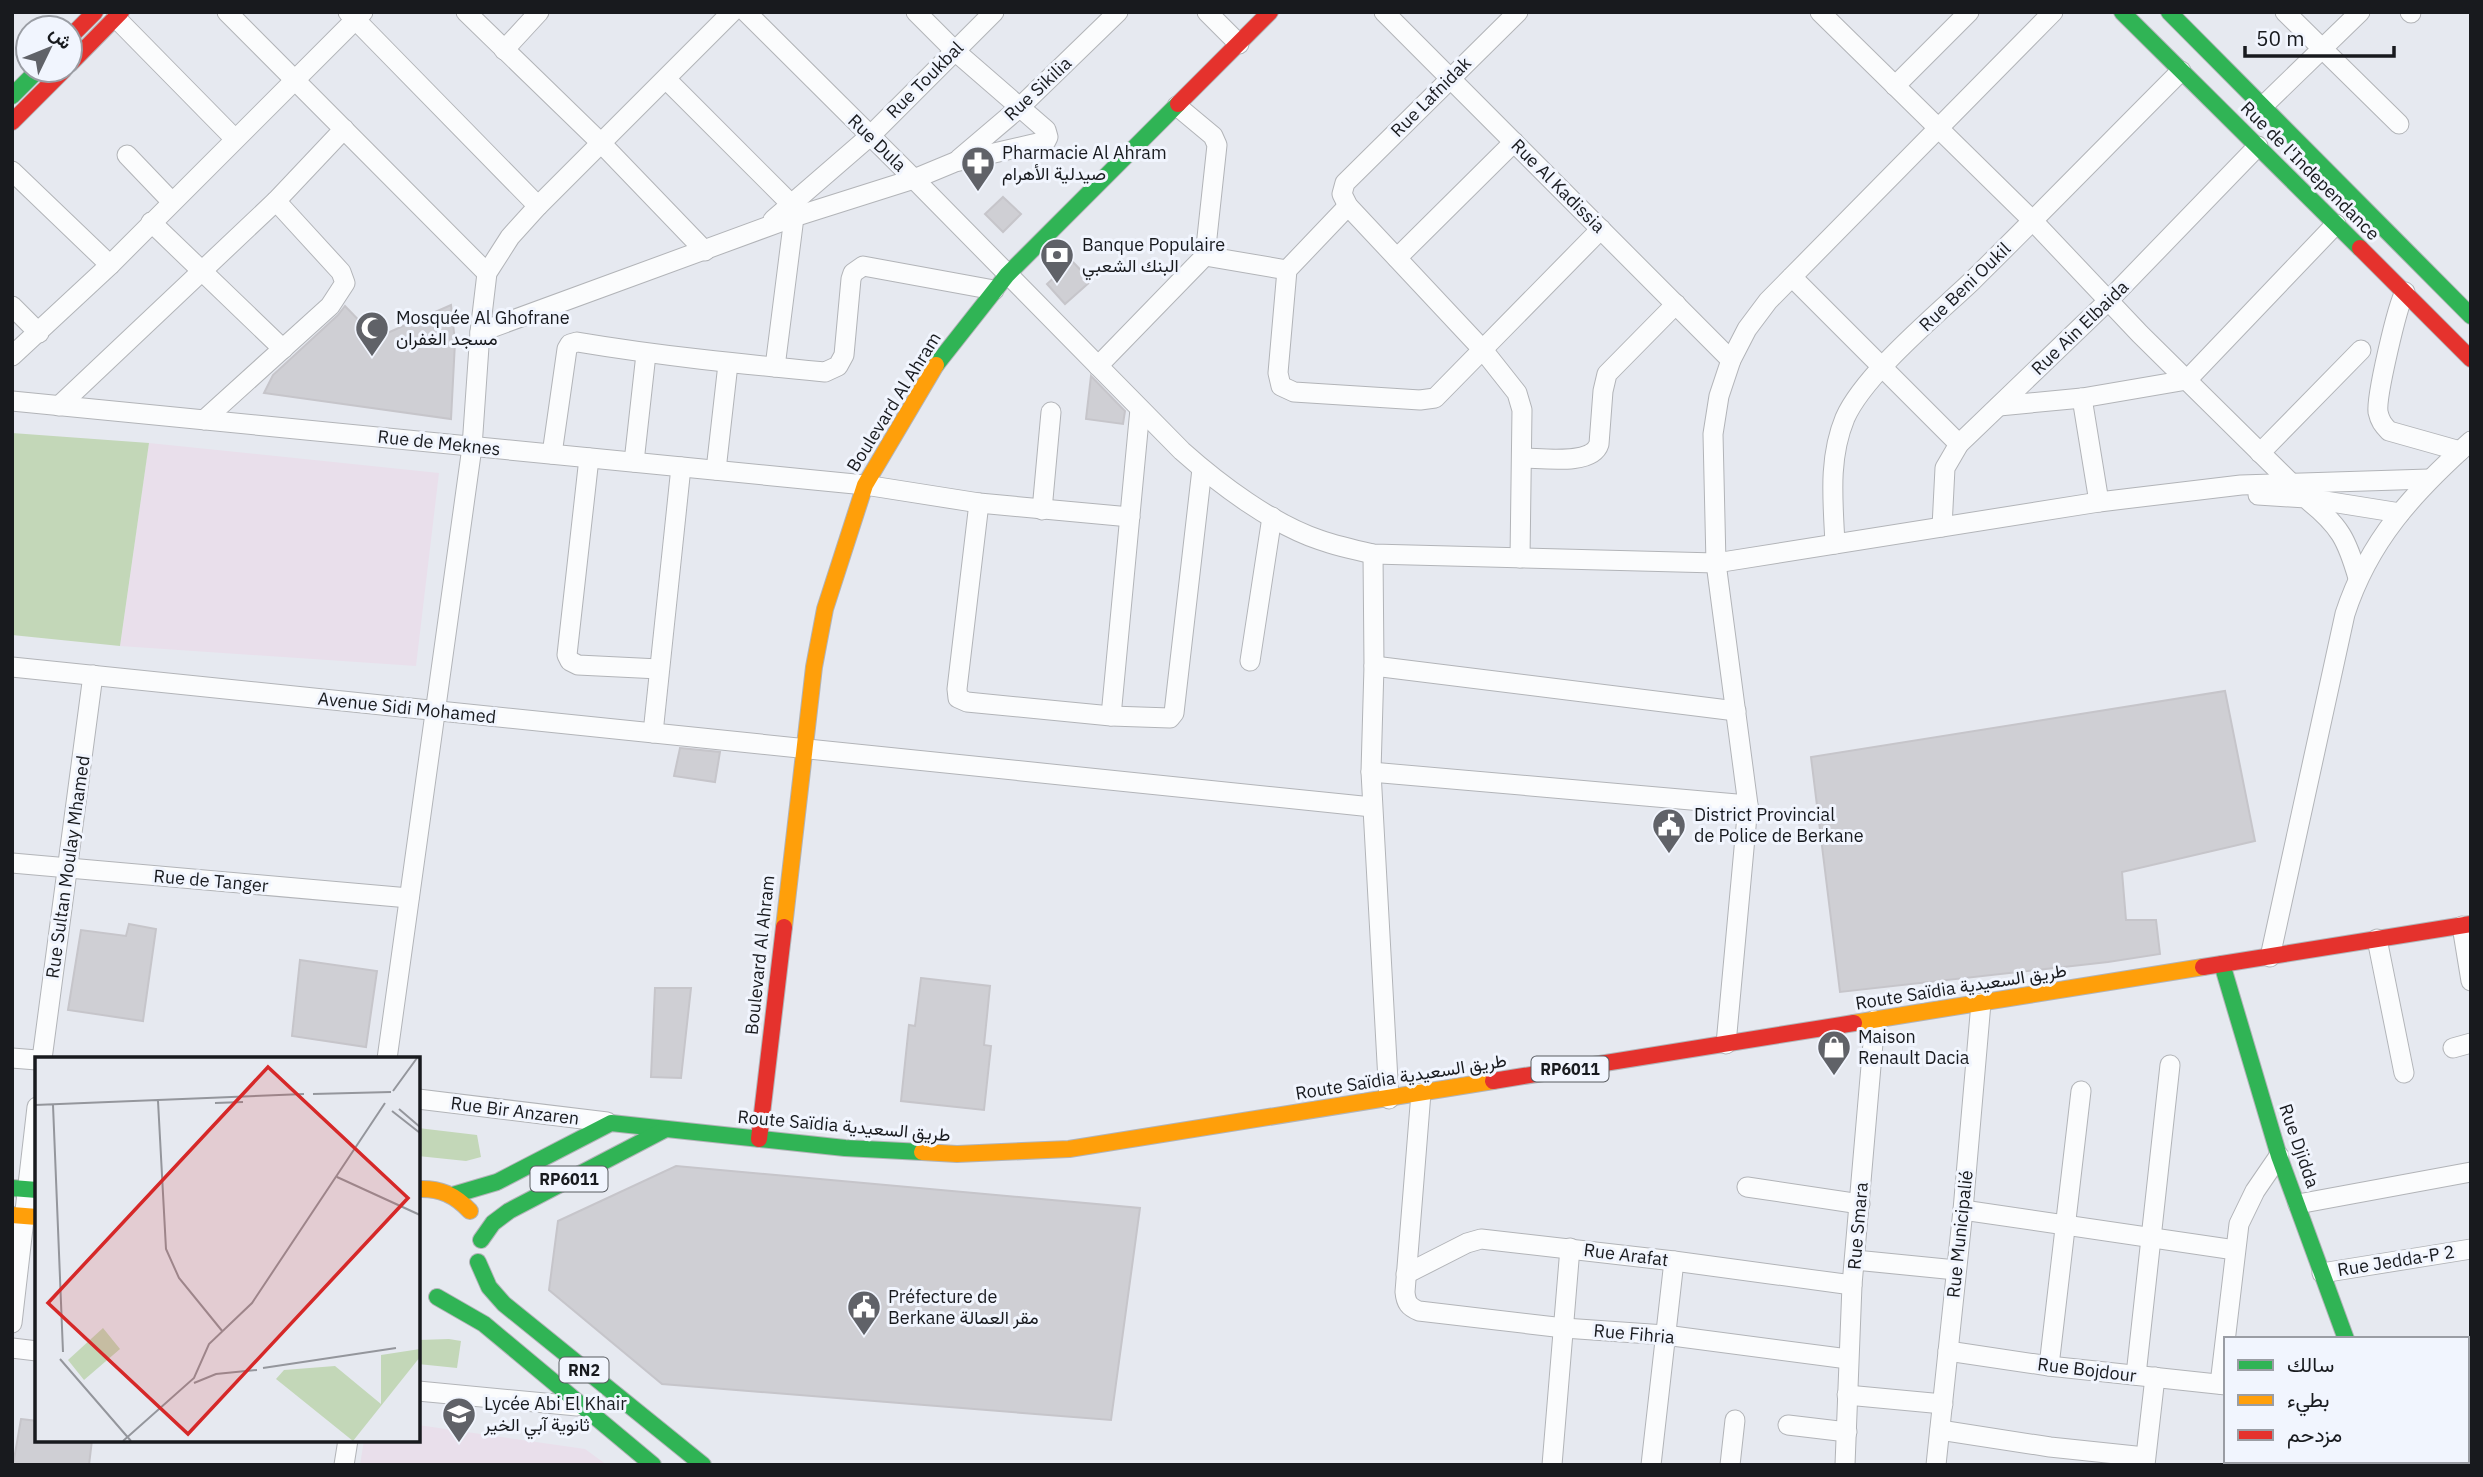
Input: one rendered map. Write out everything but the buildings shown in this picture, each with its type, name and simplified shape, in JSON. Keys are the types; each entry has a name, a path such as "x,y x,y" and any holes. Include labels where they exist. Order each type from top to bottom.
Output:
{"main road":[{"name":"Boulevard Al Ahram","path":"759,1139 814,667 825,609 865,485 923,384 1001,283 1270,12"},
{"name":"Rue de l'Independance","path":"2122,12 2471,359"},
{"name":"Rue de l'Independance","path":"2169,12 2471,316"},
{"path":"84,50 119,15"},
{"path":"12,122 50,84"},
{"name":"Route Saïdia طريق السعيدية","path":"611,1123 845,1148 957,1154 1032,1153 1093,1146 2466,925"},
{"name":"Rue Djidda","path":"2222,964 2279,1156 2345,1337"},
{"name":"RP6011","path":"453,1195 497,1182 611,1123"},
{"name":"RP6011","path":"481,1241 493,1223 509,1211 666,1129"},
{"path":"420,1189 432,1188 453,1195 470,1210 481,1241 478,1262 462,1285 437,1297 420,1298"},
{"name":"RN2","path":"478,1262 489,1287 504,1304 704,1465"},
{"name":"RN2","path":"437,1297 484,1324 653,1465"}],"street":[{"path":"227,12 487,273"},
{"path":"466,12 601,143 705,251"},
{"path":"504,50 539,12"},
{"path":"387,1057 472,447 487,273 510,237 538,206 732,12"},
{"name":"Rue Dula","path":"746,12 914,179 1001,283 1098,366 1202,469 1272,517 1318,540 1373,554 1716,563 2099,502 2215,489"},
{"path":"481,332 762,231 792,211 914,179 955,162 1046,141 1046,130 955,51 916,12"},
{"name":"Rue Toukbal","path":"792,211 994,12"},
{"name":"Rue Sikilia","path":"955,162 1019,108 1118,12"},
{"path":"1207,12 1239,44"},
{"name":"Rue Al Kadissia","path":"1384,12 1731,360"},
{"name":"Rue Lafnidak","path":"1348,206 1342,194 1345,183 1518,12"},
{"path":"1820,12 2033,221 2291,483"},
{"path":"1895,86 1969,12"},
{"path":"1726,1044 1748,805 1716,563 1713,434 1719,396 1731,360 1747,329 1768,302 2053,12"},
{"path":"2285,12 2399,124"},
{"path":"2262,107 2360,12"},
{"path":"119,15 235,139"},
{"path":"12,356 110,265 295,80 356,15 538,206"},
{"name":"Rue Beni Oukil","path":"1835,544 1832,464 1838,438 1854,401 1883,367 2033,221 2181,71"},
{"path":"666,79 792,211 775,367"},
{"path":"1098,366 1205,256 1217,145 1207,131 1177,106"},
{"path":"59,406 275,201 344,129"},
{"path":"1397,258 1514,142"},
{"name":"Rue Ain Elbaida","path":"1942,527 1945,468 1959,444 2109,300 2258,146"},
{"path":"127,155 172,202"},
{"path":"12,171 110,265"},
{"path":"204,420 330,306 345,284 341,272 275,201"},
{"path":"1520,558 1520,401 1511,385 1483,350 1348,206 1287,270 1278,373 1282,386 1294,393 1427,400 1441,393 1483,350 1601,229"},
{"path":"151,222 283,349"},
{"path":"1999,405 2082,398 2187,380 2336,224"},
{"path":"1205,256 1287,270"},
{"path":"552,454 567,349 570,344 577,342 728,364 825,372 838,366 844,355 851,279 853,273 863,266 1001,283"},
{"path":"1792,277 1959,444"},
{"path":"2406,292 2400,302 2388,352 2378,410 2381,423 2389,432 2465,446"},
{"path":"1522,458 1580,458 1596,452 1607,374 1676,304"},
{"path":"12,306 39,333"},
{"path":"2260,453 2361,350"},
{"path":"634,462 646,354"},
{"path":"716,470 728,364"},
{"path":"2082,398 2099,502"},
{"name":"Rue de Meknes","path":"12,401 865,485 979,503 1130,517"},
{"path":"1111,716 1140,410"},
{"path":"1042,510 1051,412"},
{"path":"2270,957 2345,614 2358,578 2372,550 2400,513 2429,479 2465,446"},
{"path":"589,458 567,655 570,661 578,665 659,669"},
{"path":"653,733 681,467"},
{"path":"979,503 958,698 967,702 1165,719 1174,713 1202,469"},
{"path":"2215,489 2241,485 2429,479"},
{"path":"2215,489 2239,494 2305,498 2400,513"},
{"path":"2305,498 2330,518 2342,534 2358,578"},
{"path":"1250,662 1272,517"},
{"path":"1373,554 1371,772 1388,1098"},
{"path":"1374,666 1736,711"},
{"name":"Avenue Sidi Mohamed","path":"12,667 1373,807"},
{"name":"Rue Sultan Moulay Mhamed","path":"42,1057 93,675"},
{"path":"1371,772 1748,805"},
{"name":"Rue de Tanger","path":"12,863 409,898"},
{"path":"2466,925 2471,981"},
{"path":"2377,939 2404,1073"},
{"name":"Rue Municipalié","path":"1936,1465 1963,1210 1981,1003"},
{"name":"Rue Smara","path":"1845,1465 1852,1284 1875,1020"},
{"path":"12,1058 35,1060"},
{"path":"1940,1430 2145,1461 2150,1238 2170,1065"},
{"path":"2049,1366 2081,1091"},
{"path":"1406,1274 1421,1093"},
{"name":"Rue Bir Anzaren","path":"420,1099 611,1123"},
{"path":"12,1323 35,1122"},
{"path":"2227,1337 2239,1224 2244,1210 2279,1156"},
{"path":"2298,1204 2471,1172"},
{"path":"1747,1187 1860,1204"},
{"path":"1963,1210 2064,1227 2235,1250"},
{"name":"Rue Arafat","path":"1406,1274 1467,1243 1481,1239 1852,1284"},
{"path":"1552,1465 1570,1248"},
{"name":"Rue Jedda-P 2","path":"2322,1273 2471,1249"},
{"path":"1855,1260 1956,1270"},
{"path":"1651,1465 1674,1261"},
{"name":"Rue Fihria","path":"1406,1274 1406,1301 1411,1308 1419,1311 1564,1328 1665,1335 1849,1359"},
{"path":"12,1348 35,1351"},
{"name":"Rue Bojdour","path":"1948,1351 2049,1366 2223,1385"},
{"path":"420,1391 580,1406"},
{"path":"1847,1395 1943,1404"},
{"path":"1730,1465 1735,1420"},
{"path":"1788,1424 1847,1432"},
{"path":"344,1465 348,1442"}],"shaded area":[{"path":"149,443 439,473 416,666 120,646"},
{"name":"Lycée Abi El Khair ثانوية آبي الخير","path":"420,1425 585,1449 607,1465 360,1465 364,1442 420,1442"}],"green space":[{"path":"12,433 149,443 120,646 12,635"},
{"path":"420,1128 477,1135 481,1157 466,1161 420,1156"},
{"path":"420,1340 461,1341 457,1368 420,1364"}],"traffic: fast":[{"path":"2122,12 2360,248"},
{"path":"2169,12 2471,316"},
{"path":"12,96 24,84"},
{"path":"936,365 1007,275 1178,104"},
{"path":"2222,964 2279,1156 2345,1337"},
{"path":"453,1195 497,1182 611,1123 845,1148 922,1152"},
{"path":"481,1240 493,1223 509,1211 666,1129"},
{"path":"12,1188 35,1190"},
{"path":"478,1262 489,1287 504,1304 703,1465"},
{"path":"437,1297 484,1324 653,1465"}],"traffic: slow":[{"path":"784,927 814,667 825,609 865,485 936,365"},
{"path":"1854,1023 2203,967"},
{"path":"922,1152 957,1154 1069,1149 1493,1081"},
{"path":"420,1189 447,1194 470,1211"},
{"path":"12,1215 35,1217"}],"traffic: jam":[{"path":"84,23 95,12"},
{"path":"84,50 121,12"},
{"path":"1178,104 1270,12"},
{"path":"12,122 50,84"},
{"path":"2360,248 2471,359"},
{"path":"2203,967 2471,924"},
{"path":"759,1139 784,927"},
{"path":"1493,1081 1854,1023"}],"place":[{"name":"Pharmacie Al Ahram صيدلية الأهرام","path":"978,193"},
{"name":"Banque Populaire البنك الشعبي","path":"1057,285"},
{"name":"Mosquée Al Ghofrane مسجد الغفران","path":"372,358"},
{"name":"District Provincial de Police de Berkane","path":"1669,855"},
{"name":"Maison Renault Dacia","path":"1834,1077"},
{"name":"Préfecture de Berkane مقر العمالة","path":"864,1337"},
{"name":"Lycée Abi El Khair ثانوية آبي الخير","path":"459,1444"}]}
